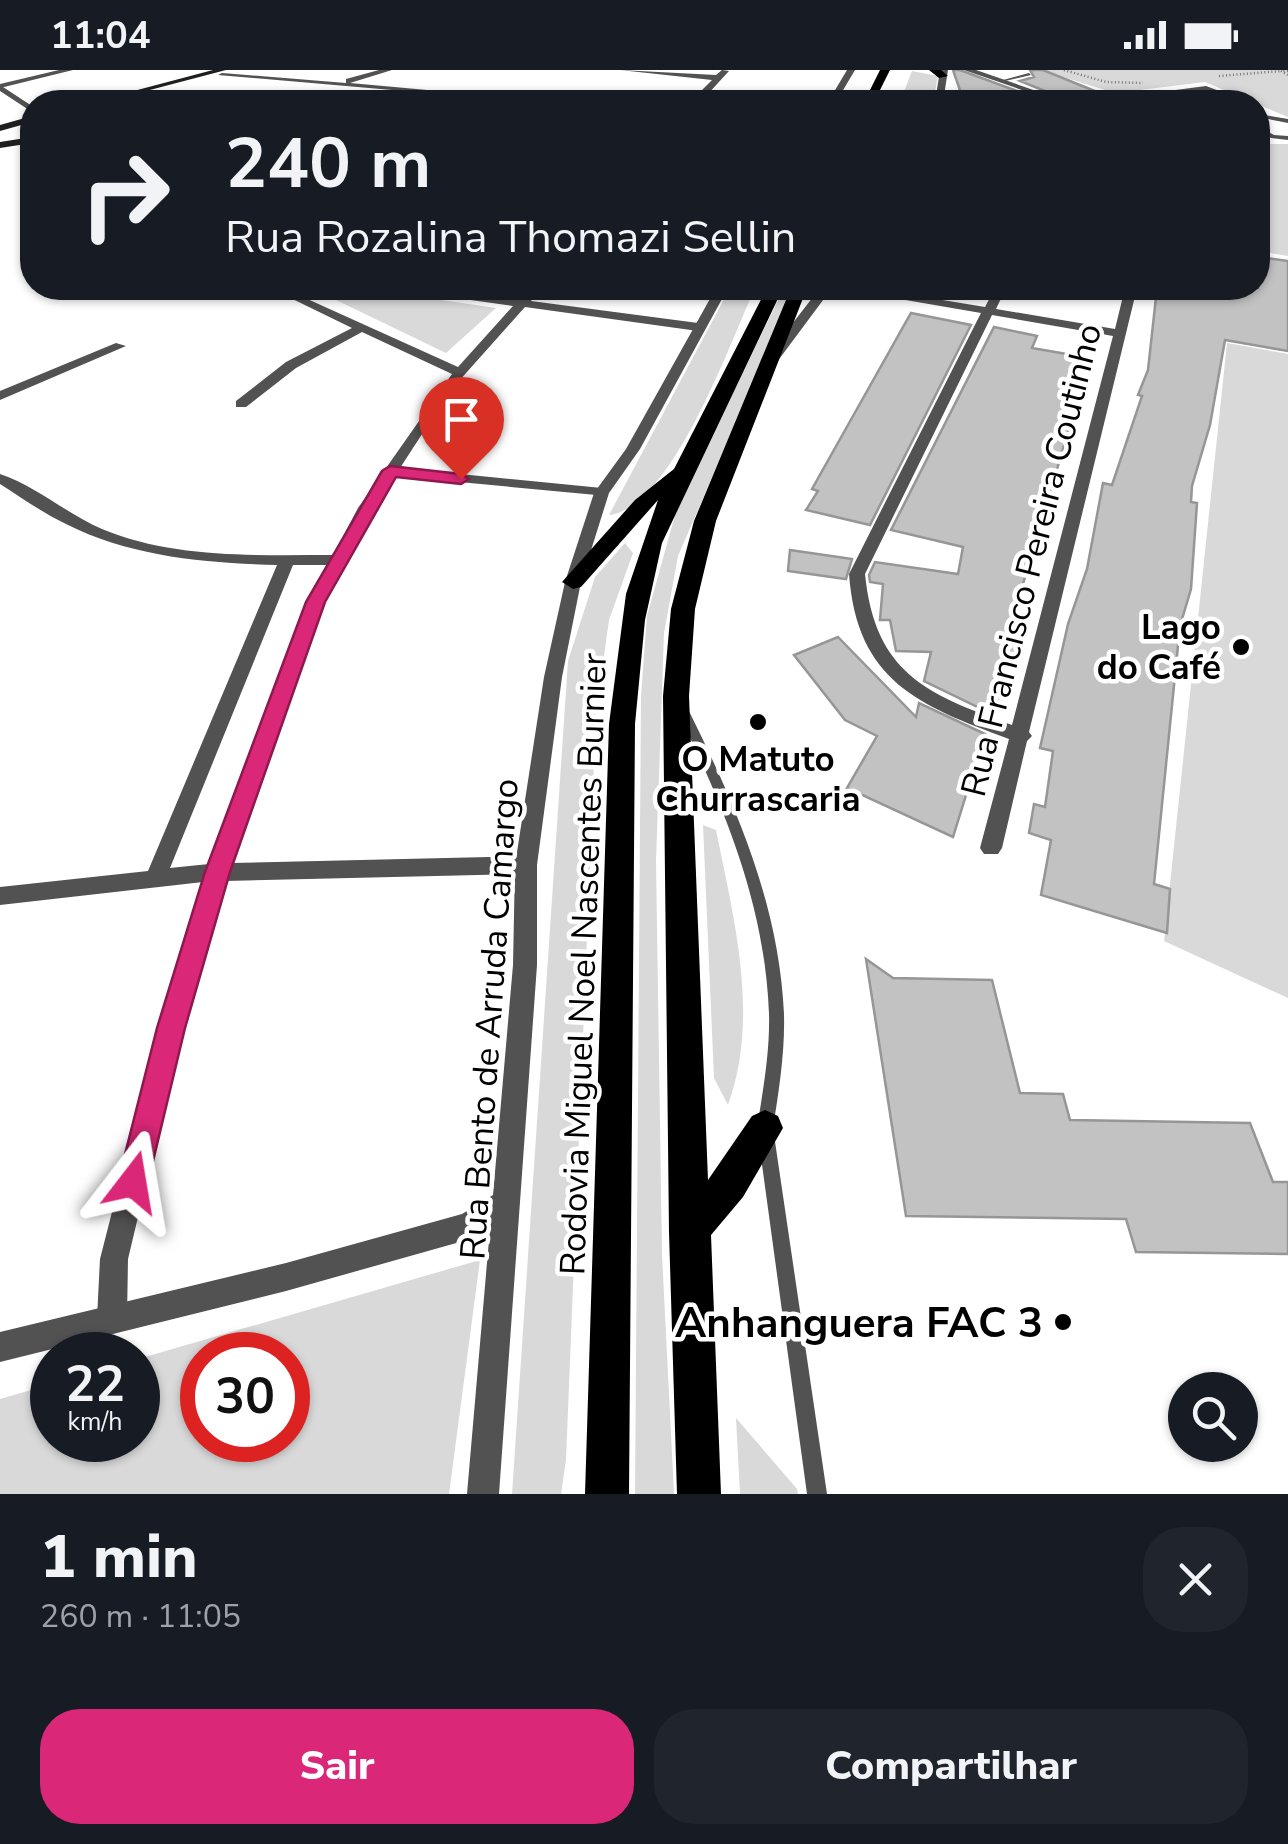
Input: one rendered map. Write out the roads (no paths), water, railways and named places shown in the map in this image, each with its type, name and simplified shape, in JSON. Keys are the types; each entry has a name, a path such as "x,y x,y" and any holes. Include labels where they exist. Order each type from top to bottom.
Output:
{"highway":[{"name":"Rodovia Miguel Noel Nascentes Burnier","path":"607,1494 622,744 628,646 644,557 770,300"},
{"path":"699,1494 688,1232 676,696 683,609 704,520 769,363 808,300"},
{"path":"573,582 642,504 688,464"},
{"path":"688,1232 730,1184 765,1128"}],"main road":[{"path":"148,90 242,70"},
{"path":"167,90 222,73"}],"street":[{"path":"0,87 69,70"},
{"path":"338,84 388,70"},
{"path":"624,70 723,74"},
{"path":"968,70 1032,90"},
{"path":"222,73 407,90"},
{"path":"301,300 460,373"},
{"path":"112,1318 114,1259 171,1028 217,872 315,602 390,471 460,373 525,300"},
{"path":"551,300 698,327"},
{"name":"Rua Bento de Arruda Camargo","path":"483,1494 525,965 526,865 551,690 573,582 602,493 633,449 715,300"},
{"path":"930,300 1116,333"},
{"path":"994,300 857,574 856,602 880,656 899,678 932,700 1022,736"},
{"name":"Rua Francisco Pereira Coutinho","path":"991,848 1022,736 1127,300"},
{"path":"241,404 292,366 361,328"},
{"path":"0,396 120,346"},
{"path":"390,471 602,493"},
{"path":"0,478 75,524 153,547 251,560 338,560"},
{"path":"156,877 287,560"},
{"path":"0,896 217,872 526,865"},
{"path":"0,1347 286,1277 468,1226 508,1202"}],"lane":[{"path":"1005,80 1029,74"},
{"path":"1172,90 1212,90"},
{"path":"676,696 740,828 769,932 778,1070 765,1128 818,1494"}],"place":[{"name":"Lago do Café","path":"1241,647"},
{"name":"O Matuto Churrascaria","path":"758,722"},
{"name":"Anhanguera FAC 3","path":"1063,1322"}]}
